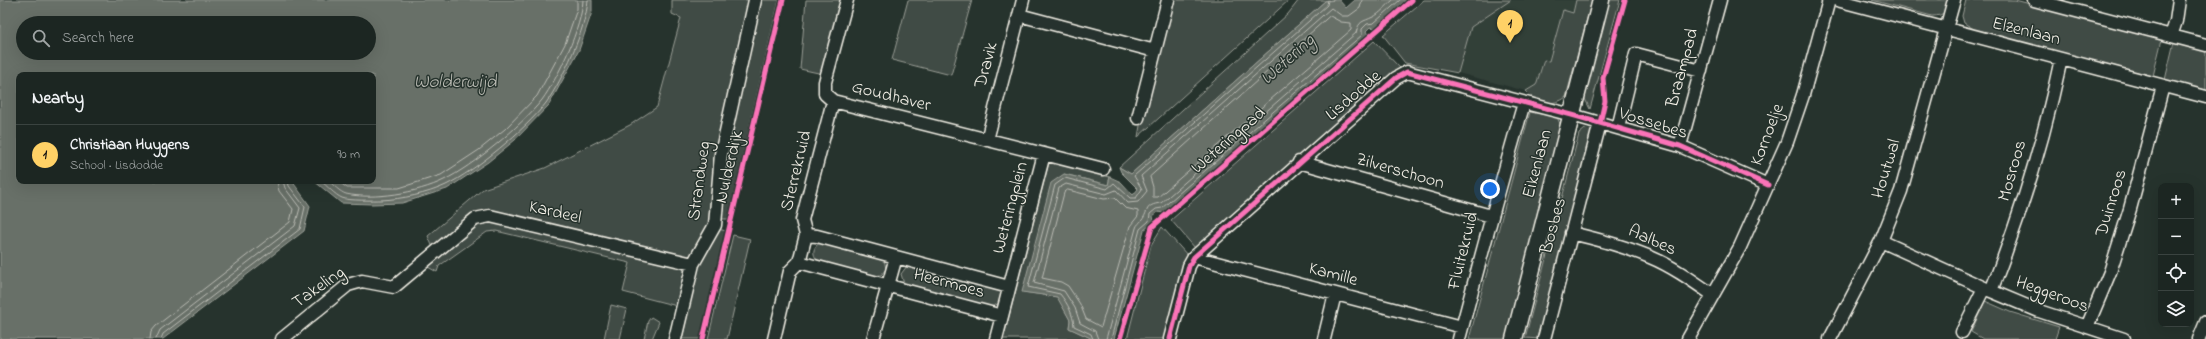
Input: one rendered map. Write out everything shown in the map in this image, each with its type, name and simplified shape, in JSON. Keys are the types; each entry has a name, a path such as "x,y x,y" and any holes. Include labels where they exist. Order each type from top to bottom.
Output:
{"street":[{"name":"Strandweg","path":"675,339 693,264 715,225 721,154 755,0"},
{"name":"Goudhaver","path":"847,0 825,82 825,94 833,101 1044,154"},
{"name":"Dravik","path":"987,140 1023,0"},
{"path":"1138,118 1168,0"},
{"name":"Eikenlaan","path":"1514,339 1601,0"},
{"name":"Braampad","path":"1680,146 1720,0"},
{"name":"Kornoelje","path":"1688,339 1740,246 1787,142 1829,0"},
{"name":"Elzenlaan","path":"1837,0 2206,97"},
{"name":"Houtwal","path":"1830,339 1881,241 1901,191 1947,30 1954,0"},
{"path":"2034,0 2069,5 2206,45"},
{"path":"2171,36 2176,21 2179,0"},
{"path":"1019,15 1155,51"},
{"name":"Vossebes","path":"1618,128 1636,54 1701,71"},
{"name":"Mosroos","path":"1987,289 2024,201 2061,59"},
{"name":"Lisdodde","path":"1194,258 1299,162 1396,78 1407,72 1572,115"},
{"name":"Duinroos","path":"2087,327 2110,272 2130,208 2163,86"},
{"name":"Sterrekruid","path":"774,339 790,271 799,262 806,235 802,220 833,101"},
{"name":"Fluitekruid","path":"1461,333 1468,313 1491,216 1524,103"},
{"name":"Vossebes","path":"1572,115 1680,146 1768,185"},
{"name":"Bosbes","path":"1544,339 1600,123"},
{"name":"Weteringplein","path":"996,339 1044,154 1103,169"},
{"name":"Zilverschoon","path":"1299,162 1491,216"},
{"name":"Kardeel","path":"422,264 475,220 490,216 693,264"},
{"name":"Aalbes","path":"1571,232 1611,243 1651,257 1686,277 1713,295"},
{"name":"Heermoes","path":"806,235 817,236 1009,287"},
{"name":"Heggeroos","path":"1881,241 1987,289 2087,327 2106,337 2124,339"},
{"name":"Heermoes","path":"888,286 896,257"},
{"path":"1170,339 1188,266 1194,258"},
{"name":"Kamille","path":"1194,258 1335,294 1461,333"},
{"name":"Heermoes","path":"799,262 1002,316"},
{"name":"Takeling","path":"282,339 348,285 362,281 394,287 422,264"},
{"path":"873,339 888,286"},
{"path":"1962,332 1987,289"},
{"path":"1324,339 1335,294"},
{"path":"2198,339 2206,322"}],"shaded area":[{"path":"672,0 754,0 712,224 692,260 489,213 434,250 428,236 483,189 545,168 630,125 657,107 681,18 672,14"},
{"path":"761,0 779,0 728,219 721,219 726,148"},
{"path":"806,0 842,0 823,74 800,69"},
{"path":"908,0 972,0 951,75 892,60"},
{"path":"1173,0 1289,0 1138,137 1141,120"},
{"path":"1299,0 1334,0 1325,1 1131,174 1119,167 1288,14"},
{"path":"1424,0 1511,0 1471,27 1458,73 1405,63 1383,35"},
{"path":"1511,0 1576,0 1573,13 1563,10 1549,61 1543,60 1536,85 1526,91 1458,73 1471,27"},
{"path":"1576,0 1592,0 1566,97 1551,103 1540,101 1526,91 1536,85 1544,60 1549,61 1563,10 1573,13"},
{"path":"1608,0 1620,0 1590,109 1584,97"},
{"path":"1872,0 1950,0 1942,14 1932,16"},
{"path":"1966,0 2015,0 2162,39 2153,76 1977,31 1964,23 1962,16"},
{"path":"1374,41 1400,68 1195,248 1171,220"},
{"path":"2174,42 2206,50 2206,90 2165,80"},
{"path":"1530,112 1557,117 1561,126 1506,339 1469,339"},
{"path":"1585,129 1592,130 1540,339 1525,338 1579,134"},
{"path":"1049,162 1110,177 1108,185 1064,174 1023,292 1058,297 1070,320 1069,328 1093,339 1003,339"},
{"path":"491,220 683,268 685,274 677,306 623,292 630,263 496,231 487,232 439,266 437,272 426,266 465,228"},
{"path":"1162,227 1188,256 1165,339 1127,339 1151,245"},
{"path":"718,229 726,231 700,339 682,339 701,257"},
{"path":"733,235 750,239 727,339 708,339"},
{"path":"822,242 884,259 886,269 881,275 874,276 820,262 815,257 814,251 816,246"},
{"path":"907,266 1001,291 1002,295 1000,303 991,307 904,284 901,274"},
{"path":"1985,301 2010,312 2059,327 2055,339 1983,339 1971,332"},
{"path":"611,305 627,309 620,339 604,339"},
{"path":"651,317 659,322 652,339 644,339 648,321"}],"water":[{"name":"Wolderwijd","path":"0,0 592,0 592,12 579,50 549,105 515,140 488,162 447,189 402,203 341,203 318,184 376,184 376,72 16,72 16,184 294,184 310,206 304,231 163,339 0,339"},
{"name":"Wetering","path":"1339,0 1346,8 1355,0 1406,0 1375,28 1370,27 1366,31 1368,35 1163,213 1158,212 1153,216 1154,222 1144,230 1114,339 1093,339 1069,328 1070,320 1057,297 1022,292 1051,183 1064,174 1108,185 1110,177 1121,182 1133,195 1138,189 1121,172 1119,167 1131,174 1325,1"}],"cycle path":[{"name":"Nulderdijk","path":"703,339 783,0"},
{"name":"Weteringpad","path":"1120,339 1152,227 1412,0"},
{"path":"1600,123 1605,101 1603,78 1625,0"},
{"path":"1170,339 1189,266 1194,257 1396,78 1407,72 1572,115 1680,146 1768,185"}],"place":[{"name":"Christiaan Huygens","path":"1510,43"}]}
